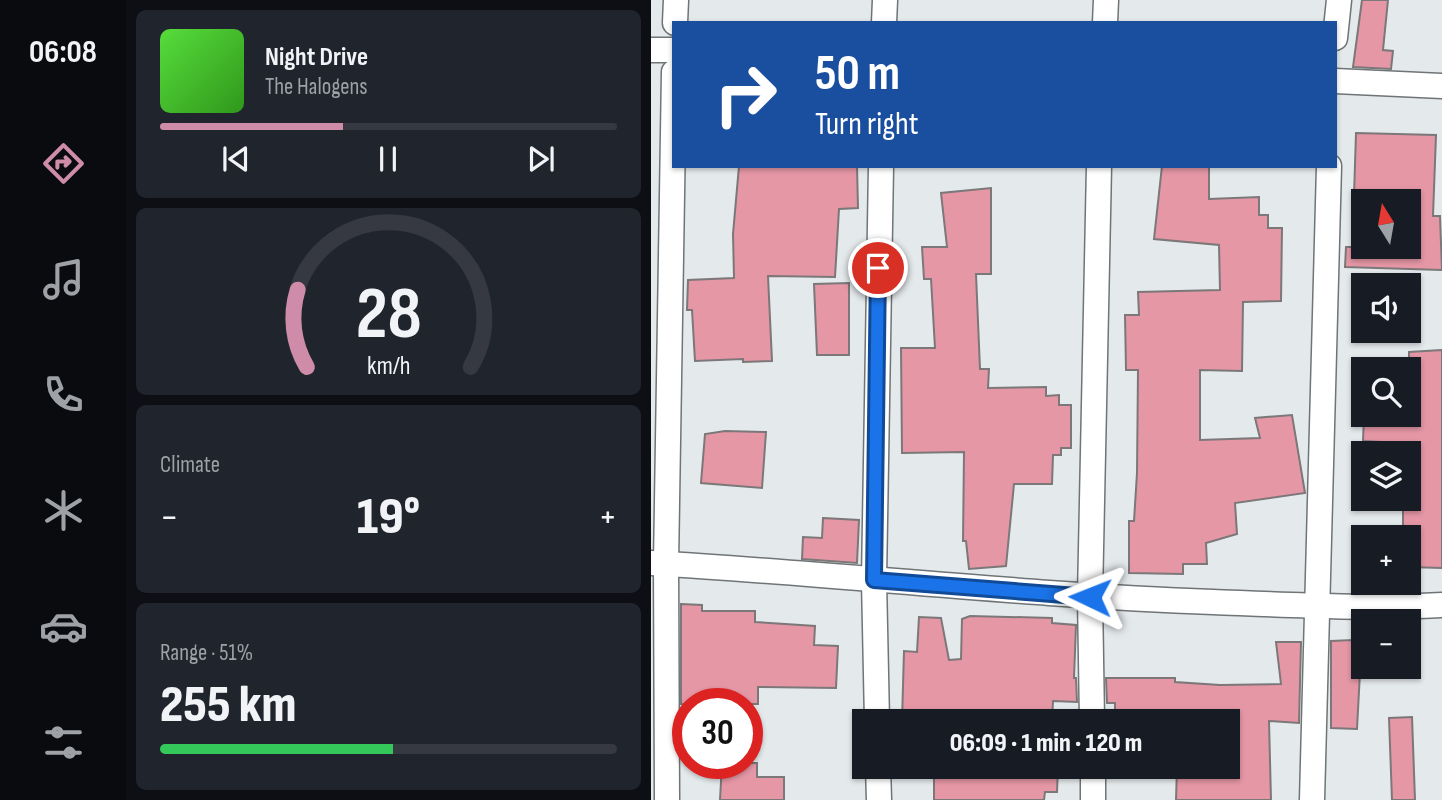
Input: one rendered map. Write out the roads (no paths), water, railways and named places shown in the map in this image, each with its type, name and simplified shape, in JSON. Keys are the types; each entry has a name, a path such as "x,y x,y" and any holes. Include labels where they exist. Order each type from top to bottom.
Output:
{"street":[{"path":"675,21 676,0"},
{"path":"884,21 885,0"},
{"path":"1105,21 1106,0"},
{"path":"1337,21 1339,0"},
{"path":"651,50 672,50"},
{"path":"1337,81 1442,86"},
{"path":"667,800 659,563 672,137"},
{"path":"877,709 874,580 881,168"},
{"path":"1092,709 1090,597 1099,168"},
{"path":"1312,800 1328,168"},
{"path":"659,563 1090,597 1390,608 1442,605"},
{"path":"878,779 879,800"},
{"path":"1093,779 1093,800"}]}
